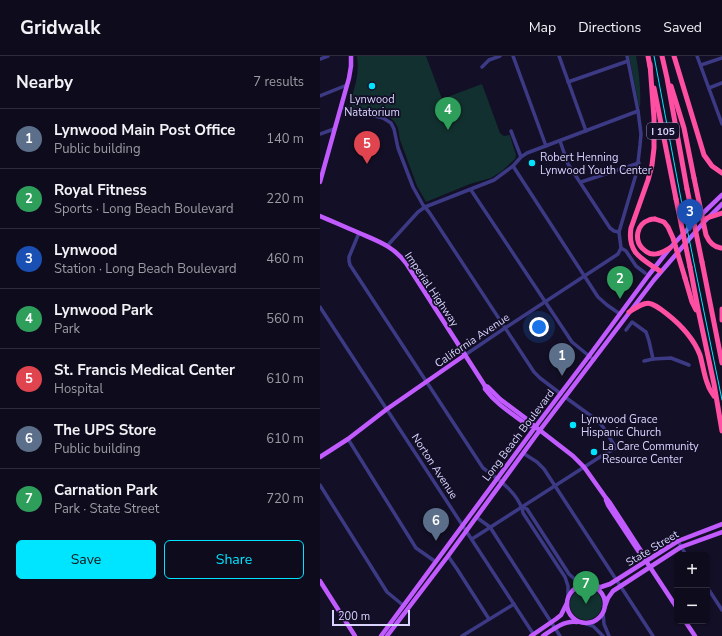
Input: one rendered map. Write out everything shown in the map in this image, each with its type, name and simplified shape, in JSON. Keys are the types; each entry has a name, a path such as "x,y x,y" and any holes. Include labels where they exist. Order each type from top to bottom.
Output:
{"highway":[{"name":"I 105","path":"648,56 714,384 722,431"},
{"name":"I 105","path":"662,56 722,363"},
{"path":"674,56 704,155 712,166 722,173"},
{"path":"650,64 654,118 654,148 652,165 630,228 630,236 631,244 634,250 641,258 660,272"},
{"path":"667,78 671,85 684,128 706,235 713,245 717,248 721,248"},
{"path":"707,218 722,213"},
{"path":"670,248 660,253 652,254 644,250 637,240 637,233 642,224 649,220 655,219 664,222 668,227 673,238 692,302 699,314"},
{"path":"629,312 641,304 648,303 655,305 684,329 695,344 700,355 708,386 716,400"},
{"path":"722,309 722,320"}],"main road":[{"path":"320,182 351,72 351,56"},
{"name":"Long Beach Boulevard","path":"387,636 565,397 620,314 654,268 670,248 701,215 722,196"},
{"name":"Long Beach Boulevard","path":"381,636 534,426 592,358 660,272 707,218 722,204"},
{"name":"Imperial Highway","path":"320,216 381,242 397,253 406,263 485,386 487,392 500,405 530,426 534,426 540,430 573,456 584,467 606,498 608,505 643,559 646,561 674,603"},
{"name":"California Avenue","path":"320,457 387,408 465,355"},
{"name":"State Street","path":"589,586 601,587 607,585 678,541 722,525"},
{"name":"State Street","path":"605,606 613,591 681,547 722,532"},
{"path":"448,556 446,553 452,543 452,540"},
{"path":"433,576 432,572 438,564 436,562"},
{"path":"320,581 355,636"},
{"path":"533,636 561,615 571,592 576,588 581,586 596,588 603,596 605,606 600,617 590,622 571,621 555,628 543,636"},
{"path":"568,600 567,607 571,616 575,620 582,622"},
{"path":"687,624 695,636"}],"street":[{"path":"320,59 328,56"},
{"path":"482,67 489,60 500,56"},
{"path":"513,56 546,146"},
{"path":"559,56 586,131"},
{"path":"627,56 641,134 639,163 619,232 620,248 626,251 636,266 645,273"},
{"path":"697,56 722,124"},
{"path":"701,66 722,58"},
{"path":"568,82 628,61"},
{"path":"709,88 722,83"},
{"path":"320,96 347,85"},
{"path":"341,107 379,116 391,123 394,129 398,148 413,187 424,207 439,226 536,376 561,394"},
{"path":"387,246 424,207 494,180 527,153 638,111"},
{"path":"320,134 334,129"},
{"path":"512,131 521,157"},
{"path":"560,141 568,164 610,228 619,232"},
{"path":"580,182 639,163"},
{"path":"513,166 598,297 620,314"},
{"path":"471,190 572,342 592,358"},
{"path":"359,233 349,257 350,265 483,468 510,489 522,507 523,513 565,578 568,586 568,600"},
{"name":"California Avenue","path":"465,355 618,254 620,248"},
{"name":"Norton Avenue","path":"320,307 463,525 533,636"},
{"path":"626,330 632,322 646,332 653,359"},
{"path":"644,360 670,358 689,365"},
{"path":"472,539 616,448 598,421 565,397"},
{"path":"348,438 416,548 436,562"},
{"path":"523,452 544,469 653,636"},
{"path":"320,485 387,592 408,609"},
{"path":"522,507 527,509 569,574 578,582 589,586"},
{"path":"476,516 490,528 560,636"},
{"path":"678,541 684,552"},
{"path":"448,556 489,619"},
{"path":"708,588 722,610"},
{"path":"462,636 514,604"},
{"path":"603,612 604,624 610,636"},
{"path":"582,622 593,626 604,636"}],"green space":[{"path":"357,56 426,56 442,99 482,84 500,133 504,136 510,135 516,155 515,159 502,171 491,178 470,184 426,202 417,186 400,140 398,128 394,121 386,115 349,106 355,87 358,69"},
{"path":"629,56 636,56 640,81 640,107 639,106"},
{"path":"586,588 595,591 599,595 602,604 599,613 595,617 586,620 577,617 573,613 570,604 573,595 577,591"}],"tram line":[{"path":"654,56 681,199 722,400"}],"place":[{"name":"Lynwood Natatorium","path":"372,86"},
{"name":"Lynwood Park","path":"448,130"},
{"name":"Robert Henning Lynwood Youth Center","path":"532,163"},
{"name":"St. Francis Medical Center","path":"367,164"},
{"name":"Lynwood","path":"690,232"},
{"name":"Royal Fitness","path":"620,299"},
{"name":"Lynwood Main Post Office","path":"562,376"},
{"name":"Lynwood Grace Hispanic Church","path":"573,425"},
{"name":"La Care Community Resource Center","path":"594,452"},
{"name":"The UPS Store","path":"436,541"},
{"name":"Carnation Park","path":"586,604"}]}
